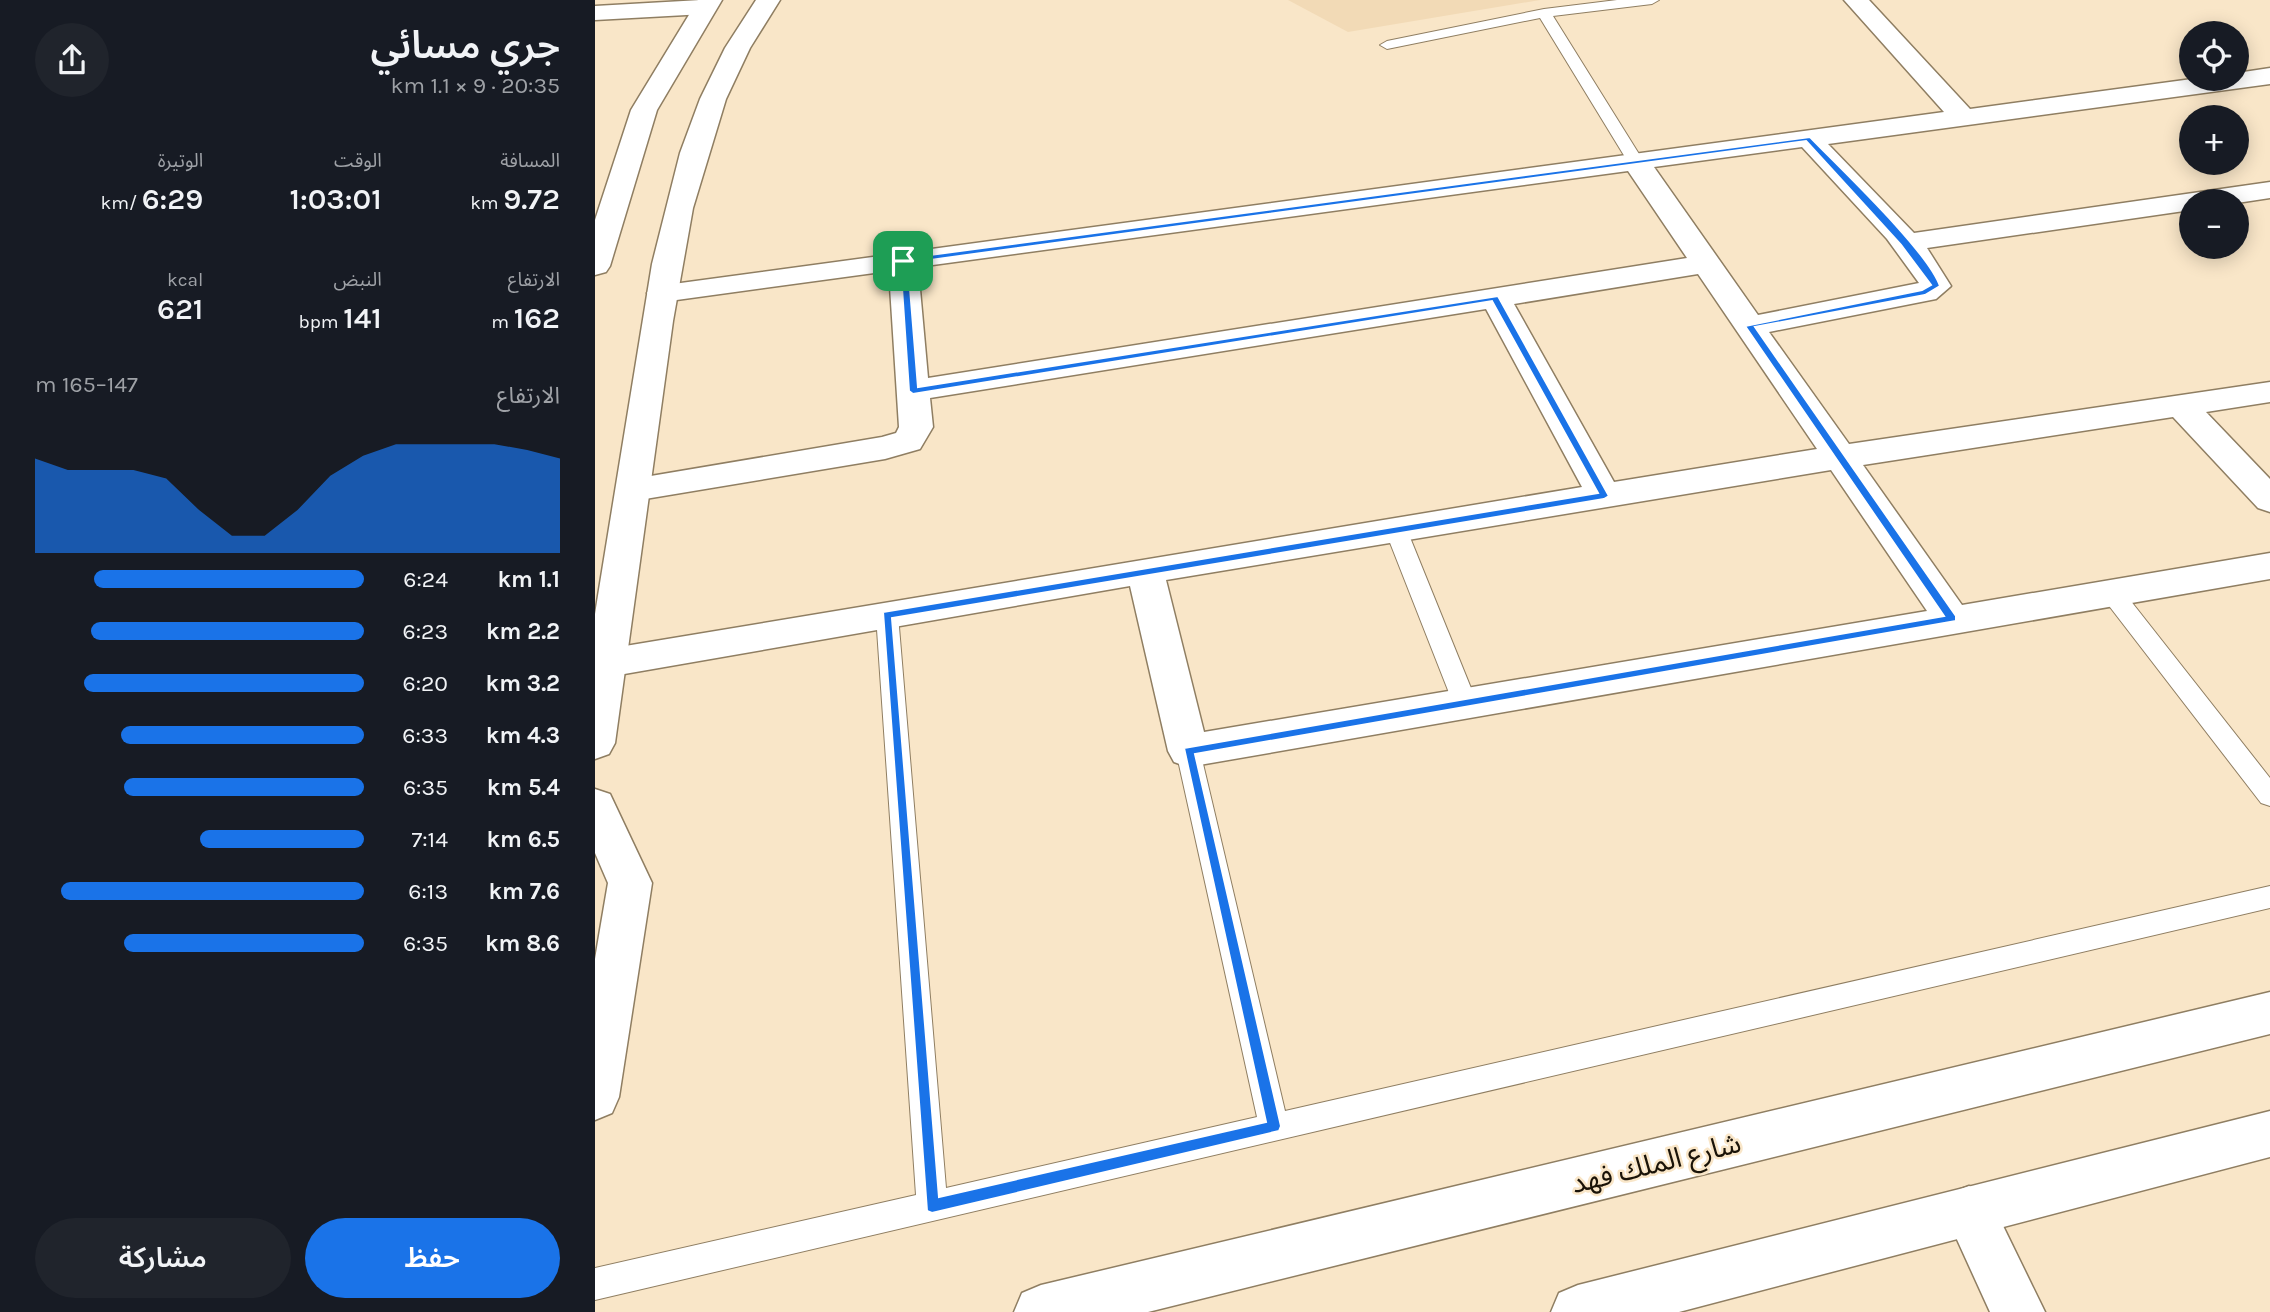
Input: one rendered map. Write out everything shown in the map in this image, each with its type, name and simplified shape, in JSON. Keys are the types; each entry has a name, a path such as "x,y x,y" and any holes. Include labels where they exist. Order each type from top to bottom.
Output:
{"street":[{"path":"595,743 662,293 689,170 719,81 768,0"},
{"path":"1856,0 1963,117"},
{"path":"595,13 707,3"},
{"path":"595,266 644,110 707,3"},
{"path":"662,293 2270,76"},
{"path":"1749,326 1925,293 1936,286 1933,278 1904,243 1808,138"},
{"path":"1636,162 1952,619"},
{"path":"1904,243 2268,192"},
{"path":"633,489 908,441 916,427 903,261"},
{"path":"913,391 1707,264"},
{"path":"1495,298 1604,496"},
{"path":"607,663 1840,457 2270,392"},
{"path":"2181,406 2270,500"},
{"path":"1145,571 1188,751 2270,566"},
{"path":"595,806 631,883 608,932 595,1097"},
{"name":"شارع الملك فهد","path":"1041,1312 2270,1013"},
{"path":"1578,1312 2270,1134"},
{"path":"1969,1211 2018,1312"}],"lane":[{"path":"1387,45 1545,13 1652,0"},
{"path":"1545,13 1636,162"},
{"path":"1397,530 1465,703"},
{"path":"2111,592 2270,796"},
{"path":"887,615 932,1206"},
{"path":"1188,751 1274,1126"},
{"path":"595,1283 2270,897"}],"shaded area":[{"path":"1288,0 1540,0 1348,32"}],"route":[{"path":"1808,138 1904,243 1933,278 1936,286 1925,293 1749,326 1952,619 1188,751 1274,1126 932,1206 887,615 1604,496 1495,298 913,391 903,261 1808,138"}]}
